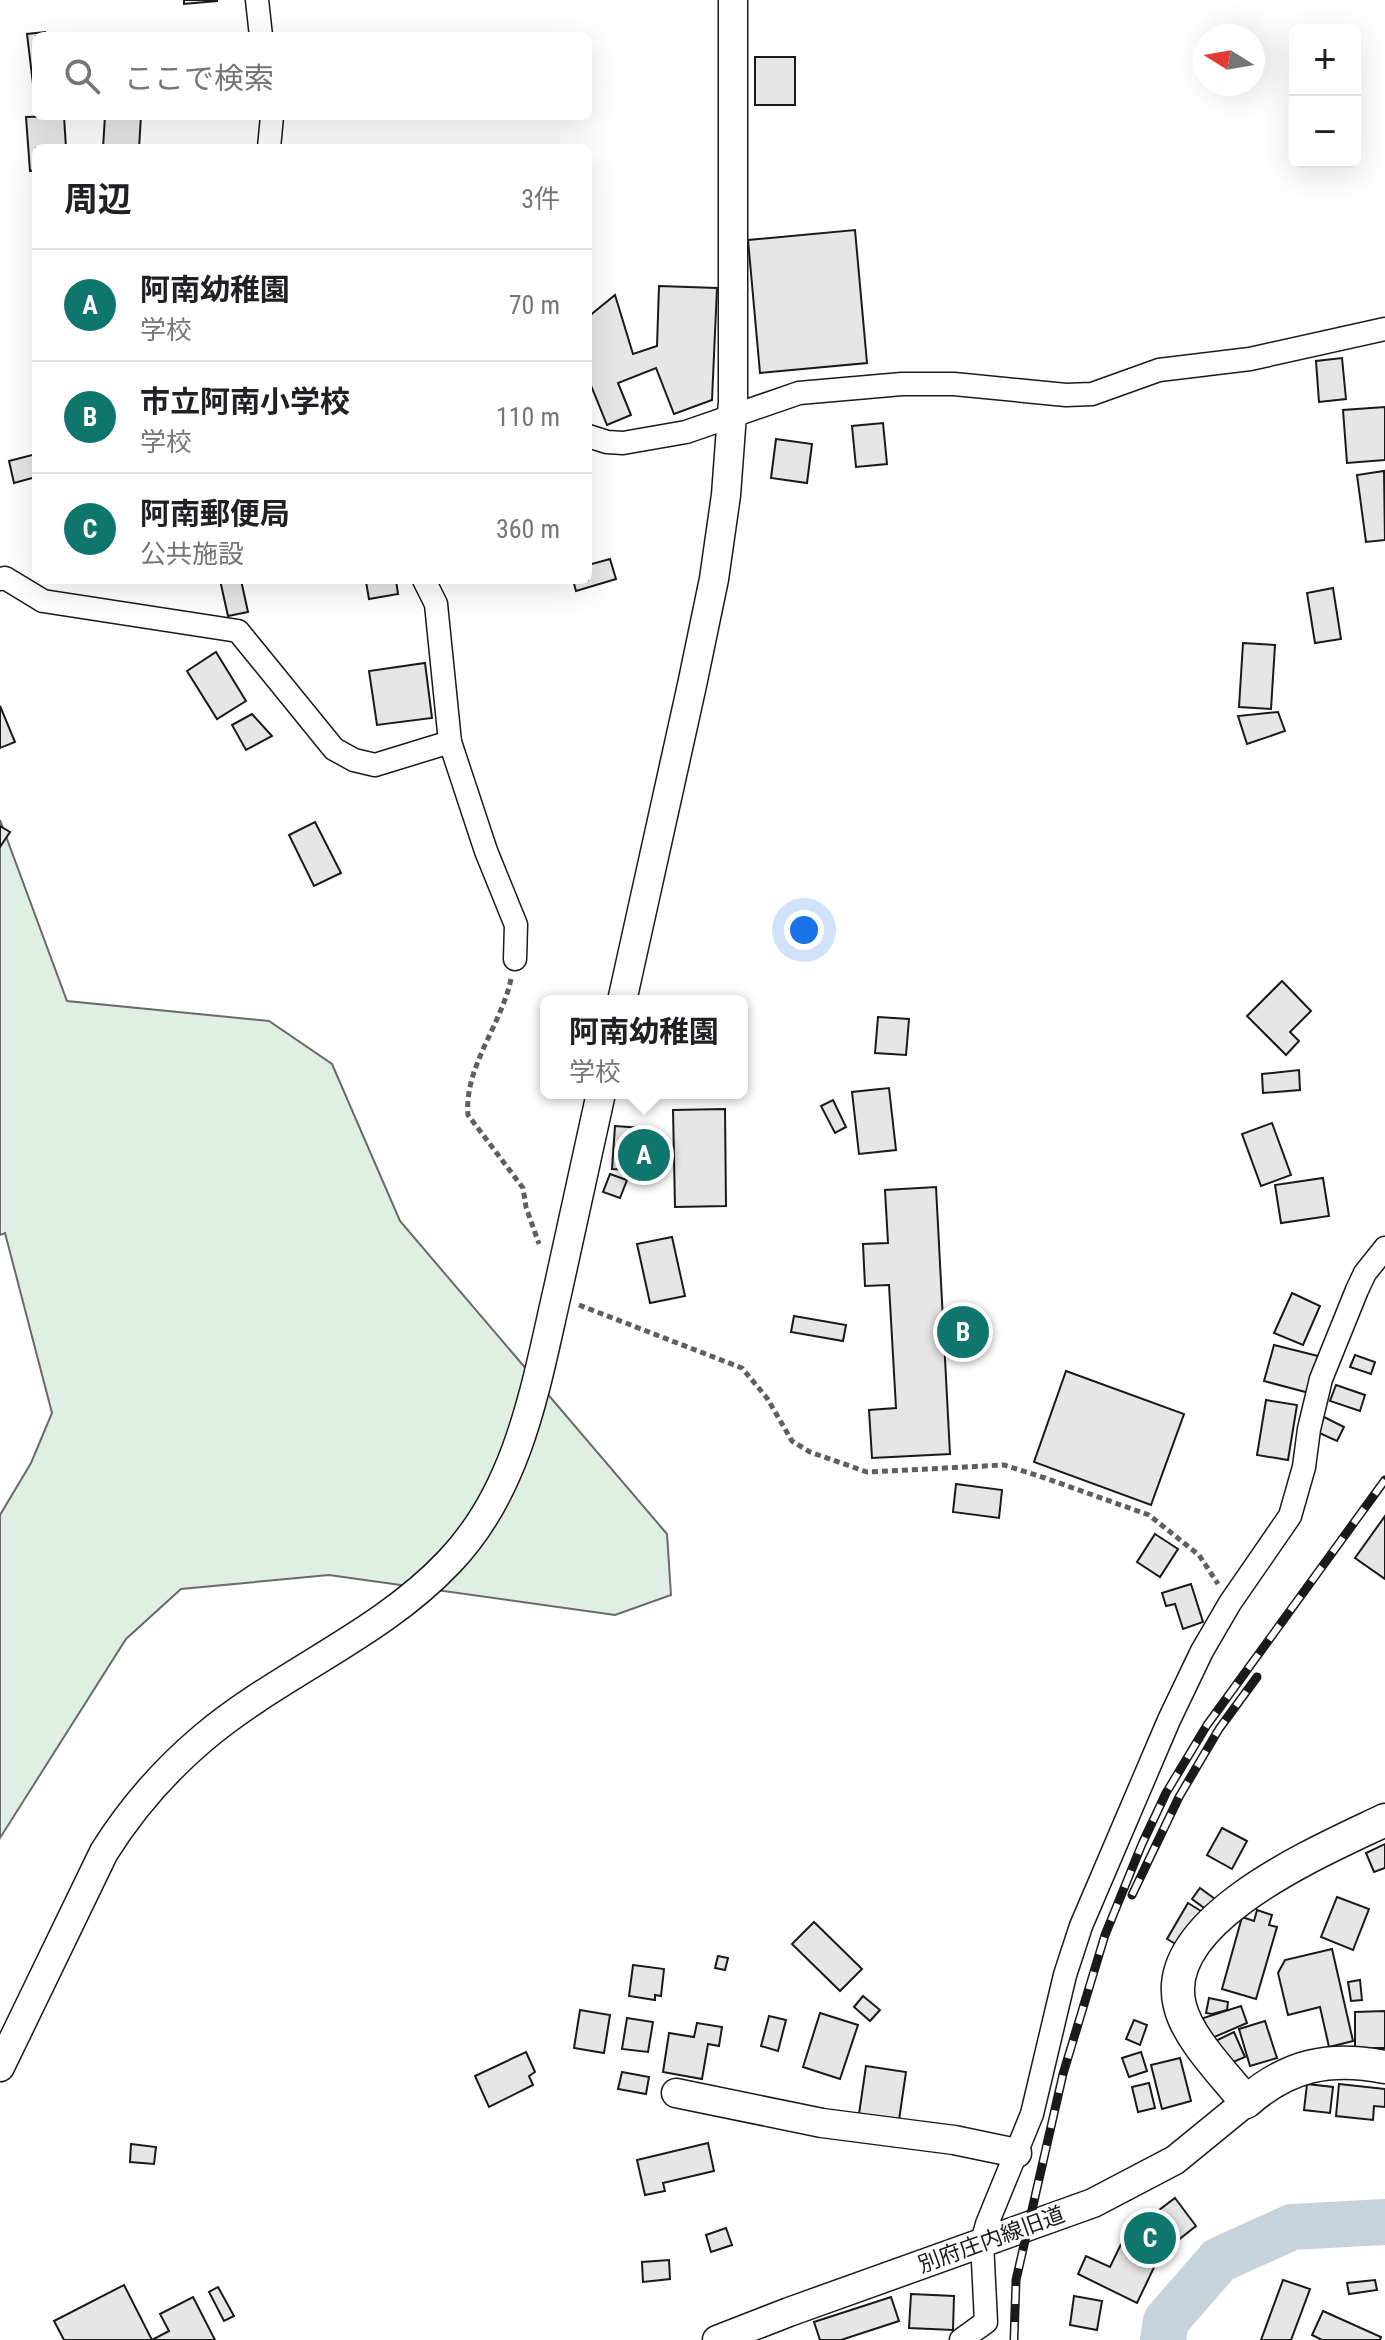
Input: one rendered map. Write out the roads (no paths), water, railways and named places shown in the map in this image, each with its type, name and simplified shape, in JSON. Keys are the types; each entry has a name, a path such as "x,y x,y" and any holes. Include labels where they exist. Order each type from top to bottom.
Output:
{"main road":[{"path":"1385,1820 1290,1866 1210,1924 1188,1955 1179,1980 1180,2008 1193,2034 1246,2102 1270,2081 1304,2068 1338,2063 1385,2067"}],"street":[{"path":"257,0 261,32"},
{"path":"623,995 714,579 726,495 732,417 733,0"},
{"path":"269,144 272,120"},
{"path":"592,437 623,443 686,432 799,393 902,384 954,384 1066,395 1092,394 1159,370 1239,361 1385,329"},
{"path":"0,579 5,578 43,601 238,631 334,749 354,760 375,765 450,742"},
{"path":"426,584 436,604 450,742 486,851 516,925 515,959"},
{"path":"0,2067 104,1852 154,1784 204,1737 410,1597 450,1561 492,1503 508,1474 539,1372 600,1099"},
{"path":"961,2340 986,2322 982,2242 1032,2114 1065,1975 1081,1926 1169,1720 1202,1651 1230,1603 1290,1516 1299,1488 1321,1379 1365,1273 1385,1248"},
{"path":"676,2093 822,2123 954,2140 1017,2153"},
{"name":"別府庄内線旧道","path":"717,2340 1093,2203 1150,2175 1191,2148 1246,2102"}],"waterway":[{"path":"1163,2340 1166,2321 1219,2260 1292,2227 1385,2222"}],"railway":[{"path":"1014,2340 1016,2280 1063,2074 1105,1935 1142,1844 1166,1793 1207,1725 1385,1480"},
{"path":"1132,1895 1179,1797 1219,1729 1257,1677"}],"place":[{"name":"阿南幼稚園","path":"644,1155"},
{"name":"市立阿南小学校","path":"963,1332"},
{"name":"阿南郵便局","path":"1150,2238"}]}
